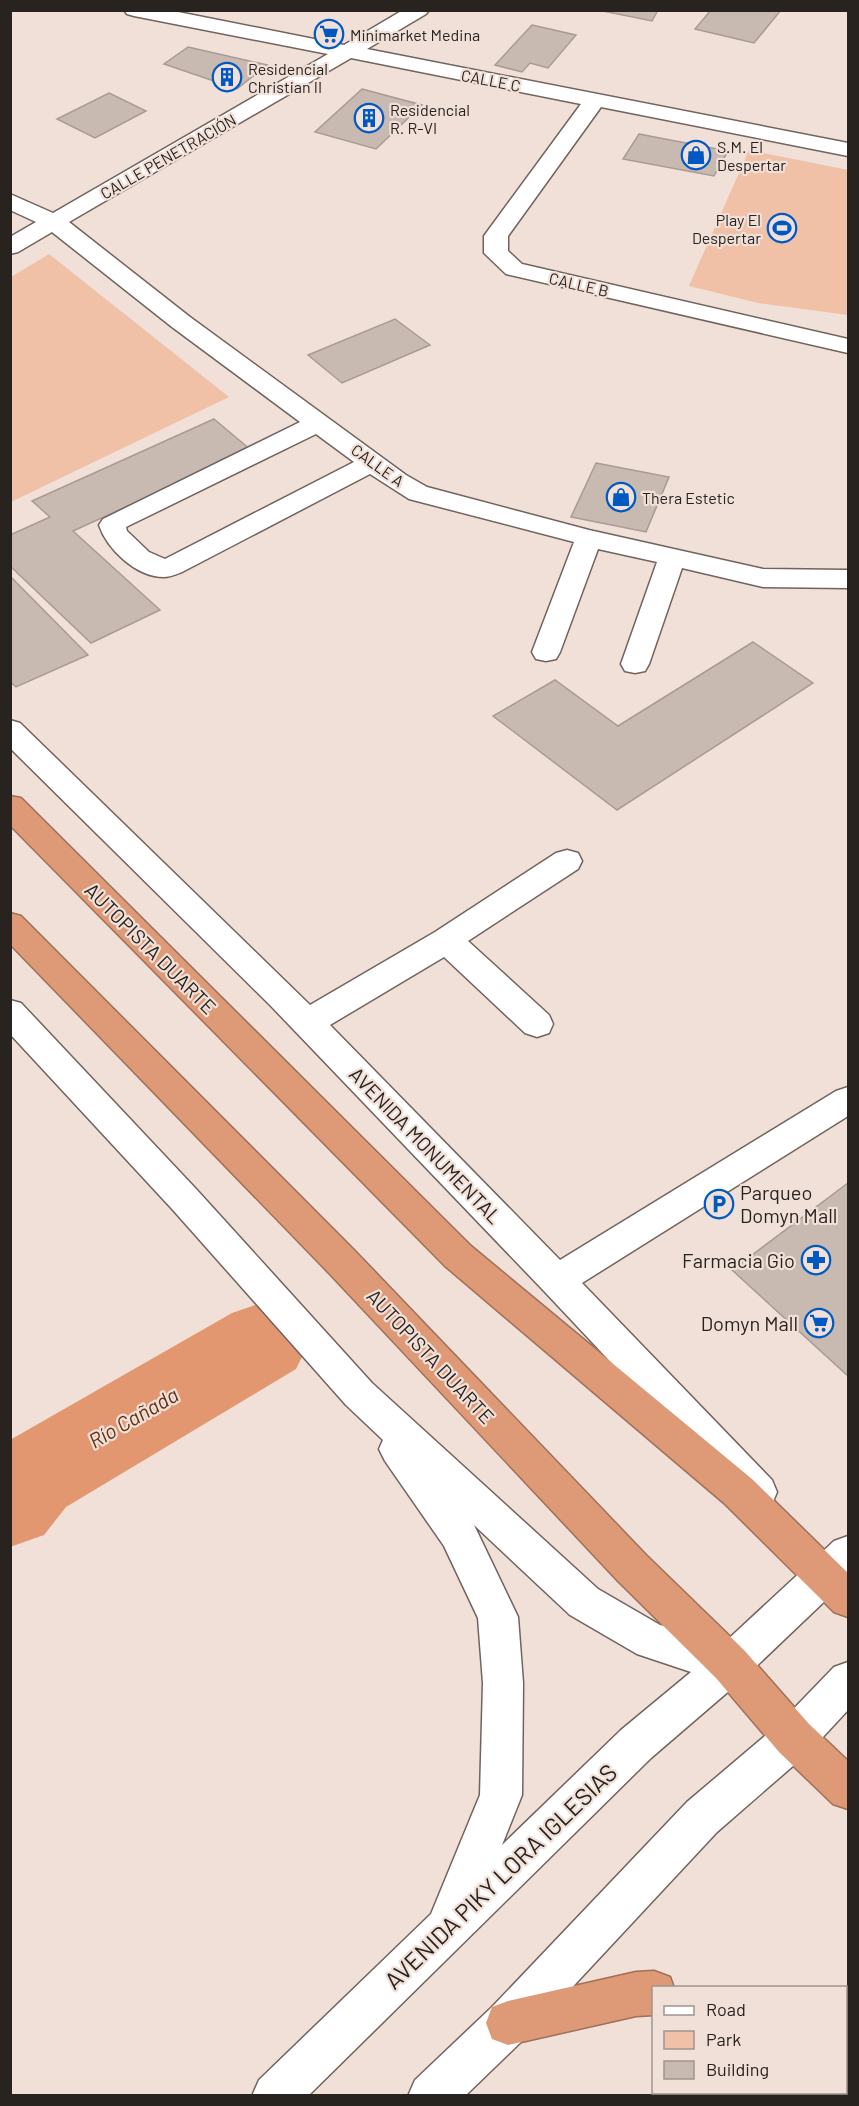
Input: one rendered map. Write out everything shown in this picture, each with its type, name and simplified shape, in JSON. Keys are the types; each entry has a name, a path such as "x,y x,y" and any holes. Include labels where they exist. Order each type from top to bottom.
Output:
{"highway":[{"name":"AUTOPISTA DUARTE","path":"10,806 458,1256 841,1576"},
{"name":"AUTOPISTA DUARTE","path":"13,930 341,1261 632,1568 730,1664 794,1738 849,1789"},
{"path":"508,2023 636,1994 652,1993"}],"street":[{"name":"CALLE C","path":"134,10 849,149"},
{"name":"CALLE PENETRACIÓN","path":"10,247 419,10"},
{"name":"CALLE B","path":"595,100 496,236 496,253 514,269 849,346"},
{"name":"CALLE A","path":"10,201 54,222 181,322 397,481 418,493 589,538 763,578 849,579"},
{"path":"318,423 117,521 112,525 113,532 117,538 153,567 164,569 184,561 373,462"},
{"path":"546,652 589,538"},
{"path":"635,664 672,558"},
{"name":"AVENIDA MONUMENTAL","path":"10,730 307,1023 841,1576"},
{"path":"307,1023 446,940 567,861"},
{"path":"446,940 537,1024"},
{"path":"10,1012 185,1200 359,1394 584,1602 651,1641 730,1664"},
{"path":"557,1280 849,1100"},
{"path":"359,1394 458,1533 498,1617 503,1683 501,1795 447,1928"},
{"name":"AVENIDA PIKY LORA IGLESIAS","path":"279,2094 636,1744 730,1664 841,1576"},
{"path":"431,2096 508,2023 702,1817 794,1738 849,1681"}],"green space":[{"name":"Play El Despertar","path":"749,150 848,170 848,315 758,303 689,286"},
{"path":"49,254 229,397 11,502 11,277"}],"building":[{"path":"598,10 658,10 652,21"},
{"path":"711,10 781,10 754,43 695,29"},
{"path":"532,25 576,35 548,68 530,63 522,72 495,65"},
{"name":"Residencial Christian II","path":"188,47 267,65 237,89 164,64"},
{"name":"Residencial R. R-VI","path":"362,89 422,105 376,149 315,132"},
{"path":"109,93 146,111 95,138 57,119"},
{"path":"639,134 728,151 714,176 623,159"},
{"path":"395,319 430,345 342,383 308,355"},
{"path":"214,419 251,450 73,531 160,610 91,643 10,566 10,535 50,517 32,501"},
{"name":"Thera Estetic","path":"596,463 669,477 646,532 571,517"},
{"path":"10,576 88,655 16,687 10,682"},
{"path":"753,642 813,683 617,810 493,716 555,680 618,726"},
{"name":"Domyn Mall","path":"848,1183 848,1376 732,1270"}],"waterway":[{"name":"Río Cañada","path":"10,1504 32,1477 264,1341"}],"place":[{"name":"Minimarket Medina","path":"329,34"},
{"name":"Residencial Christian II","path":"227,77"},
{"name":"Residencial R. R-VI","path":"369,118"},
{"name":"S.M. El Despertar","path":"696,155"},
{"name":"Play El Despertar","path":"782,228"},
{"name":"Thera Estetic","path":"621,497"},
{"name":"Parqueo Domyn Mall","path":"719,1204"},
{"name":"Farmacia Gio","path":"816,1260"},
{"name":"Domyn Mall","path":"819,1323"}]}
